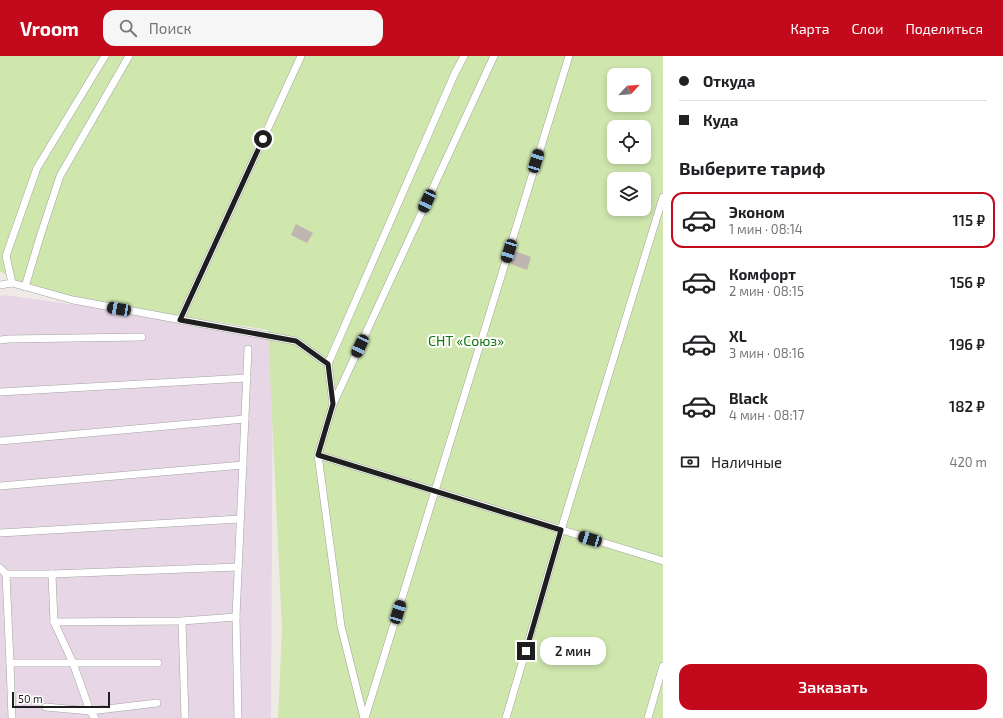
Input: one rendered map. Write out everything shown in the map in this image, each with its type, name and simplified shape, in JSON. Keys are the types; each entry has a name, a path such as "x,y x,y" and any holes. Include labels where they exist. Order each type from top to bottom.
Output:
{"lane":[{"path":"6,256 38,168 105,56"},
{"path":"25,287 60,176 129,56"},
{"path":"180,320 301,56"},
{"path":"333,404 328,364 455,73 464,56"},
{"path":"365,718 341,626 318,455 333,404 494,56"},
{"path":"365,718 569,56"},
{"path":"506,718 561,530 663,197"},
{"path":"0,250 6,256 12,283"},
{"path":"0,285 12,283 72,300 296,341 328,364"},
{"path":"0,340 142,337"},
{"path":"238,718 236,617 248,349"},
{"path":"0,392 247,378"},
{"path":"0,441 245,419"},
{"path":"318,455 663,561"},
{"path":"0,486 243,465"},
{"path":"0,533 240,520"},
{"path":"6,574 52,574 238,567"},
{"path":"0,568 6,574 12,718"},
{"path":"52,574 54,622 94,718"},
{"path":"54,622 182,621 236,617"},
{"path":"182,621 185,718"},
{"path":"10,662 158,663"},
{"path":"648,718 663,666"},
{"path":"46,707 90,710 157,703"}],"shaded area":[{"path":"4,295 260,330 273,344 271,718 0,718 0,296"}],"green space":[{"name":"СНТ «Союз»","path":"0,56 663,56 663,718 278,718 282,628 268,330 30,292 0,272"}],"building":[{"path":"296,224 313,233 307,243 291,235"},
{"path":"515,251 531,257 527,270 511,264"}],"route":[{"path":"263,139 180,320 296,341 328,364 333,404 318,455 561,530 526,651"}]}
